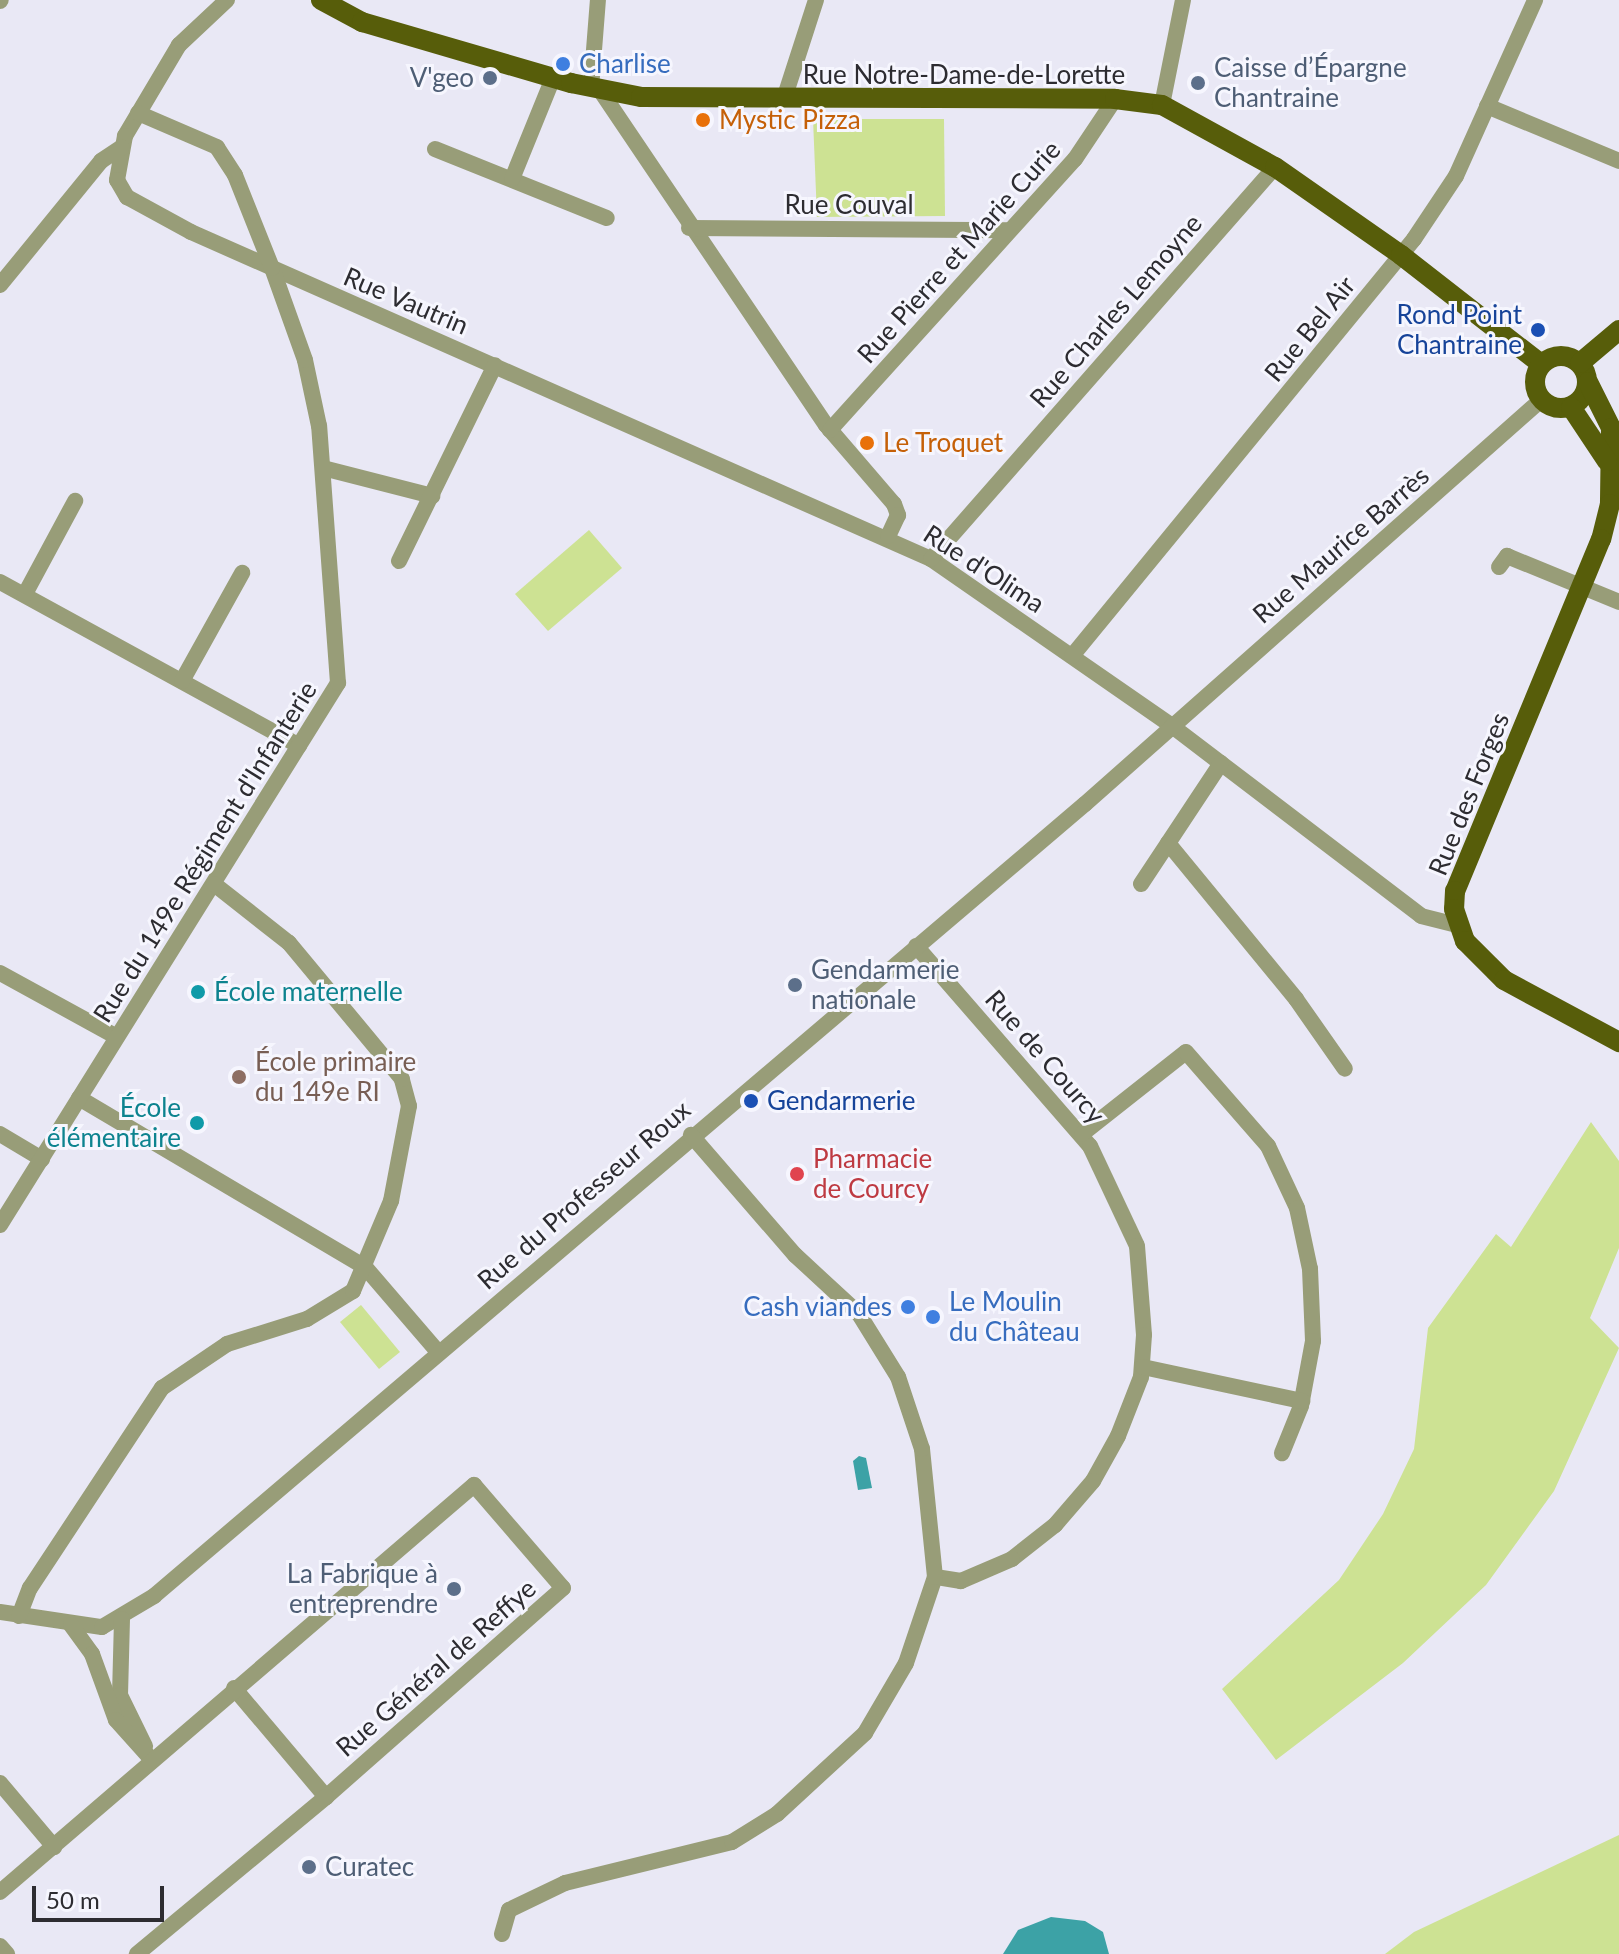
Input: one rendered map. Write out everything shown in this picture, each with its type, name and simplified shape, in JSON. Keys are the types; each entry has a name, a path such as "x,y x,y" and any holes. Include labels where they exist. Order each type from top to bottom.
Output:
{"main road":[{"name":"Rue Notre-Dame-de-Lorette","path":"321,0 362,22 553,78 641,97 1115,99 1162,105 1275,167 1401,255 1541,364"},
{"path":"1615,428 1584,373 1560,355 1541,364 1534,381 1541,400 1555,408 1571,407 1583,397 1584,373 1619,330"},
{"name":"Rue des Forges","path":"1571,407 1607,461"},
{"name":"Rue des Forges","path":"1457,925 1455,891 1585,585 1610,504 1607,461 1615,428"},
{"path":"1457,925 1476,955 1504,980 1619,1042"}],"street":[{"name":"Rue Vautrin","path":"227,0 179,45 138,113 122,147 117,180 127,197 272,268 888,536"},
{"path":"596,89 598,0"},
{"path":"784,99 816,0"},
{"path":"1162,105 1183,0"},
{"name":"Rue Bel Air","path":"1072,656 1401,255 1456,176 1535,0"},
{"path":"512,179 553,78"},
{"name":"Rue d'Olima","path":"596,89 830,430 894,504 898,515 888,536 931,559 1172,726 1421,916 1457,925"},
{"name":"Rue Pierre et Marie Curie","path":"830,430 1075,159 1115,99"},
{"path":"1487,106 1619,161"},
{"name":"Rue du 149e Régiment d'Infanterie","path":"3,1215 42,1159 338,683 323,468 305,360 235,175 217,147 138,113"},
{"path":"0,285 101,161 122,147"},
{"path":"435,149 607,218"},
{"name":"Rue Charles Lemoyne","path":"931,559 1275,167"},
{"name":"Rue Couval","path":"689,228 1008,230"},
{"path":"399,561 495,365"},
{"name":"Rue Maurice Barrès","path":"1172,726 1541,400"},
{"path":"1588,430 1615,428"},
{"path":"323,468 432,496"},
{"path":"25,594 75,501"},
{"path":"1499,567 1507,556 1585,585 1619,602"},
{"path":"182,681 242,573"},
{"path":"0,582 299,746"},
{"name":"Rue du Professeur Roux","path":"0,1612 71,1625 102,1627 122,1619 439,1353 1172,726"},
{"path":"1141,884 1221,763"},
{"path":"1168,843 1296,999 1345,1069"},
{"path":"19,1616 30,1588 162,1388 227,1344 307,1319 353,1291 391,1201 409,1106 402,1079 289,943 214,884"},
{"name":"Rue de Courcy","path":"916,946 1082,1134 1137,1246 1143,1367 1105,1458 1055,1525 1012,1559 961,1581 935,1577"},
{"path":"0,973 117,1037"},
{"path":"1082,1134 1186,1052 1268,1146 1297,1208 1310,1269 1313,1341 1302,1401 1282,1453"},
{"path":"79,1098 365,1267 439,1353"},
{"path":"0,1134 42,1159"},
{"path":"502,1934 509,1910 565,1883 732,1842 777,1814 865,1733 906,1663 935,1577 922,1449 898,1377 859,1314 795,1255 691,1135"},
{"path":"1143,1367 1302,1401"},
{"name":"Rue Général de Reffye","path":"0,1892 151,1759 474,1485 563,1588 326,1797 137,1954"},
{"path":"122,1619 120,1695 151,1759"},
{"path":"71,1625 92,1654 116,1720 151,1759"},
{"path":"234,1688 326,1797"},
{"path":"0,1783 54,1847"},
{"path":"0,1946 7,1954"}],"green space":[{"path":"813,119 944,119 945,216 817,217"},
{"path":"589,530 622,568 548,631 515,594"},
{"path":"1591,1122 1619,1161 1619,1248 1590,1318 1619,1348 1554,1491 1486,1585 1403,1663 1276,1760 1222,1689 1339,1580 1383,1514 1414,1449 1428,1328 1496,1234 1511,1247"},
{"path":"361,1305 400,1352 379,1369 340,1322"},
{"path":"1619,1835 1619,1954 1385,1954 1414,1932"}],"water":[{"path":"859,1456 866,1458 872,1488 858,1490 853,1461"},
{"path":"1051,1917 1085,1921 1103,1932 1109,1954 1003,1954 1018,1930"}],"place":[{"name":"Charlise","path":"563,64"},
{"name":"V'geo","path":"490,78"},
{"name":"Caisse d’Épargne Chantraine","path":"1198,83"},
{"name":"Mystic Pizza","path":"703,120"},
{"name":"Rond Point Chantraine","path":"1538,330"},
{"name":"Le Troquet","path":"867,443"},
{"name":"Gendarmerie nationale","path":"795,985"},
{"name":"École maternelle","path":"198,992"},
{"name":"École primaire du 149e RI","path":"239,1077"},
{"name":"Gendarmerie","path":"751,1101"},
{"name":"École élémentaire","path":"197,1123"},
{"name":"Pharmacie de Courcy","path":"797,1174"},
{"name":"Cash viandes","path":"908,1307"},
{"name":"Le Moulin du Château","path":"933,1317"},
{"name":"La Fabrique à entreprendre","path":"454,1589"},
{"name":"Curatec","path":"309,1867"}]}
